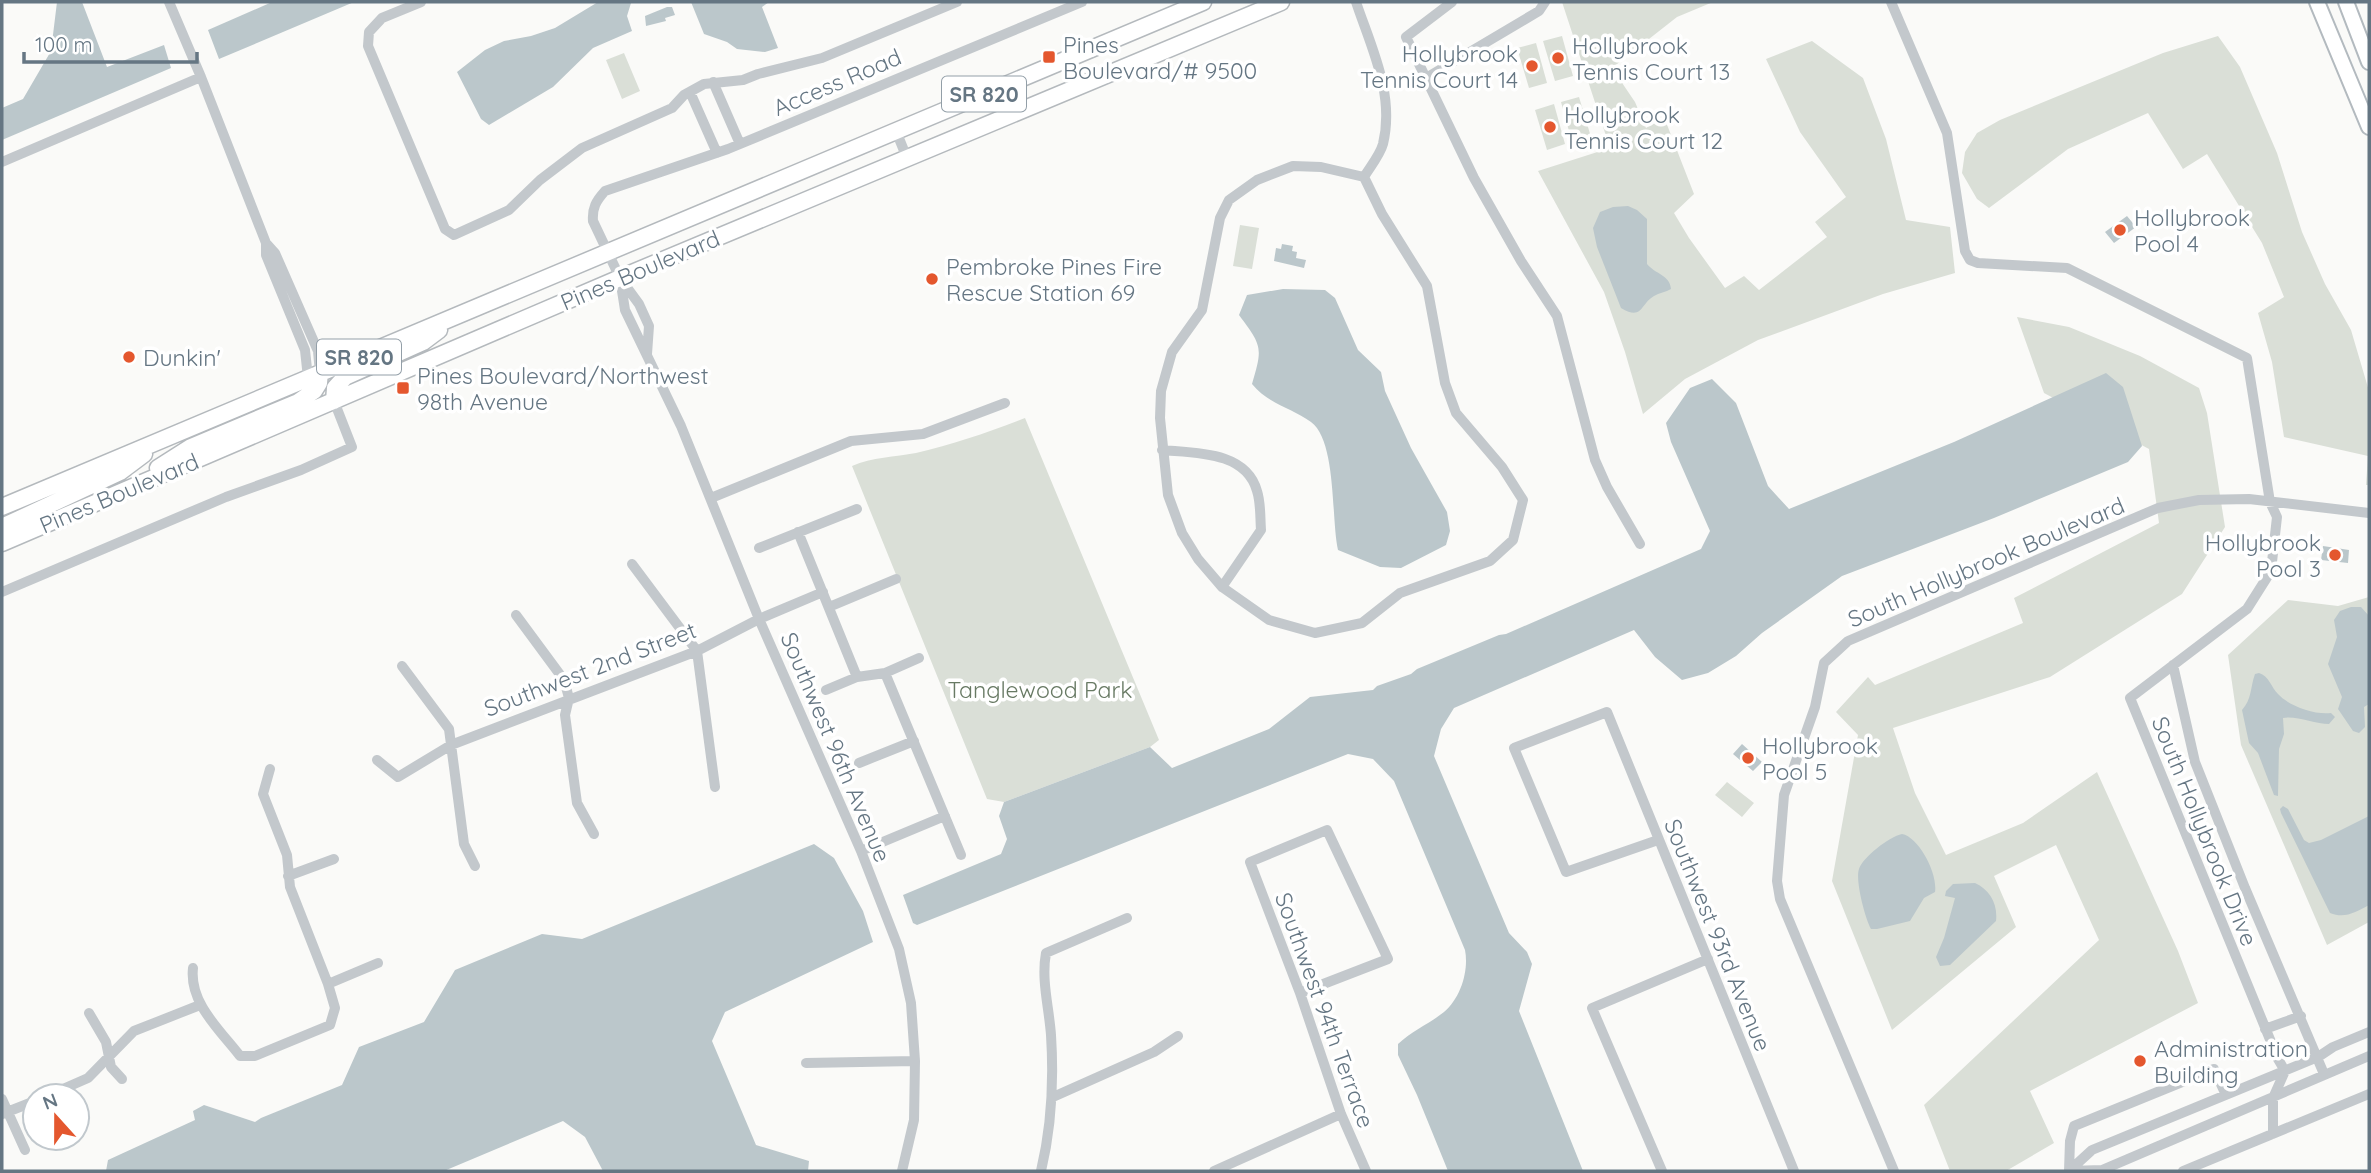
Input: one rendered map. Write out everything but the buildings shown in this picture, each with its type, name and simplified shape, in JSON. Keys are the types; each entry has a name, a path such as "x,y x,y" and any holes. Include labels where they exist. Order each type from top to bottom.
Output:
{"highway":[{"name":"Pines Boulevard","path":"2,507 1203,2"},
{"name":"Pines Boulevard","path":"2,543 620,278 1281,2"},
{"path":"334,401 335,388 345,377 423,342 461,313"},
{"path":"120,492 191,447 298,401 314,391 319,383 314,376"},
{"path":"2,527 120,472 143,456 155,442"}],"main road":[{"path":"2317,2 2369,127"},
{"path":"2346,2 2369,62"}],"street":[{"path":"169,2 266,243 275,253 316,345 314,376"},
{"path":"421,2 382,18 369,32 368,46 445,229 454,235 509,210 540,180 582,148 672,108 684,94 704,84 743,80 821,58 957,2"},
{"name":"Access Road","path":"605,191 740,144 1082,2"},
{"path":"1356,2 1382,75 1386,115 1382,145 1364,177"},
{"path":"1452,2 1406,37 1474,178 1521,261 1557,316 1595,460 1607,487 1640,544"},
{"path":"1426,78 1539,11 1545,2"},
{"name":"South Hollybrook Drive","path":"1891,2 1947,133 1965,251 1970,260 1978,263 2067,268 2247,358 2270,502 2277,517 2271,570 2247,609 2130,698 2193,856 2285,1071"},
{"path":"2,162 201,77"},
{"path":"713,82 740,144"},
{"path":"690,92 717,153"},
{"path":"896,131 907,158"},
{"path":"1293,166 1321,167 1364,177 1382,214 1427,286 1444,383 1456,413 1502,467 1523,500 1513,540 1490,561 1400,593 1362,623 1315,634 1269,620 1222,587 1198,559 1182,533 1168,495 1162,450 1161,391 1172,352 1202,310 1220,218 1229,200 1256,180 1293,166"},
{"name":"Southwest 96th Avenue","path":"605,191 596,202 593,221 620,278 639,304 649,326 647,355 681,426 759,619 861,851 886,912 907,980 914,1030 914,1120 902,1171"},
{"path":"2,578 4,591 352,447 334,401"},
{"path":"711,498 851,441 923,434 1005,403"},
{"path":"1162,450 1219,456 1244,469 1257,490 1262,530 1222,587"},
{"name":"South Hollybrook Boulevard","path":"1894,1171 1780,900 1777,881 1784,795 1815,706 1824,663 1848,641 2158,509 2200,500 2249,499 2369,513"},
{"path":"759,548 857,509"},
{"path":"798,532 857,677"},
{"path":"632,564 697,651 715,787"},
{"path":"829,607 896,579"},
{"name":"Southwest 2nd Street","path":"377,760 398,777 451,745 697,651 759,619 823,592"},
{"path":"516,615 564,680 569,698 565,715 577,803 594,834"},
{"path":"826,690 857,677 885,673 919,658"},
{"name":"South Hollybrook Drive","path":"2173,665 2195,762 2324,1074"},
{"path":"402,666 449,729 464,844 475,866"},
{"path":"885,673 961,855"},
{"name":"Southwest 93rd Avenue","path":"1658,840 1566,873 1514,748 1607,712 1794,1171"},
{"path":"859,763 914,741"},
{"path":"194,968 191,983 200,1005 240,1056 256,1056 330,1025 335,1007 290,887 287,855 263,794 270,769"},
{"path":"861,851 945,816"},
{"name":"Southwest 94th Terrace","path":"1300,993 1388,960 1327,830 1250,862 1300,993 1341,1114 1366,1171"},
{"path":"288,876 334,859"},
{"path":"1041,1171 1053,1097 1051,1033 1043,969 1046,953 1127,918"},
{"path":"1662,1171 1592,1008 1708,959"},
{"path":"328,984 378,963"},
{"path":"79,1082 88,1078 110,1058 134,1031 200,1005"},
{"path":"89,1013 106,1042 111,1067 122,1079"},
{"path":"2265,1029 2301,1016"},
{"path":"2069,1171 2092,1150 2318,1057 2333,1047 2369,1032"},
{"path":"1053,1097 1154,1052 1178,1036"},
{"path":"2069,1171 2102,1170 2369,1056"},
{"path":"806,1063 915,1061"},
{"path":"2069,1171 2074,1126 2214,1069 2225,1093"},
{"path":"2273,1134 2273,1098 2285,1071"},
{"path":"2183,1171 2369,1094"},
{"path":"2,1099 5,1114 21,1143"},
{"path":"1214,1171 1341,1114"}],"green space":[{"path":"1562,2 1713,2 1677,17 1612,68 1635,102 1646,128 1664,117 1694,194 1674,213 1725,288 1744,276 1759,290 1827,237 1815,222 1846,197 1800,132 1766,59 1812,41 1863,78 1886,139 1906,220 1950,227 1955,273 1883,294 1758,340 1685,379 1643,414 1604,292 1538,171 1610,148"},
{"name":"Hollybrook Tennis Court 13","path":"1562,36 1573,76 1555,81 1543,41"},
{"path":"2218,36 2240,67 2277,153 2302,232 2325,284 2351,330 2369,391 2369,485 2366,485 2368,456 2284,437 2272,362 2258,313 2284,297 2262,243 2207,154 2183,169 2148,113 2068,149 1989,208 1977,199 1962,173 1965,152 1977,133 2000,120 2163,53"},
{"name":"Hollybrook Tennis Court 14","path":"1536,43 1547,83 1529,88 1517,48"},
{"path":"624,53 640,91 622,99 606,60"},
{"path":"1579,97 1591,137 1572,142 1561,102"},
{"name":"Hollybrook Tennis Court 12","path":"1554,104 1565,144 1547,150 1535,110"},
{"path":"1240,225 1259,228 1252,269 1233,266"},
{"path":"2017,317 2069,327 2140,356 2199,388 2207,413 2225,527 2182,594 2050,677 1893,728 1915,793 1946,855 2023,823 2097,772 2178,951 2198,1003 2030,1091 2054,1143 2006,1171 1950,1171 1924,1105 2099,940 2056,845 1994,876 2016,927 1892,1030 1832,881 1858,735 1836,712 1868,677 1875,685 2023,623 2014,598 2159,523 2149,449 2044,393"},
{"name":"Tanglewood Park","path":"1025,418 1159,740 1150,747 1004,802 987,799 852,466 944,446"},
{"path":"2369,597 2369,922 2327,945 2241,745 2228,655 2288,600 2338,606"},
{"path":"1727,782 1754,803 1742,817 1715,795"}],"shaded area":[{"path":"57,2 82,2 107,67 164,45 171,68 2,140 2,108 23,99 51,51"},
{"path":"272,2 354,2 219,59 208,30"},
{"path":"598,2 634,2 631,3 627,16 632,31 593,48 553,87 489,125 481,119 457,72 485,50 504,41 555,28"},
{"path":"691,2 769,2 762,7 778,48 765,52 737,49 727,42 704,34"},
{"path":"672,7 675,15 665,18 666,21 646,26 645,16"},
{"path":"1628,206 1647,219 1647,264 1668,281 1671,289 1649,299 1640,310 1633,313 1621,308 1597,247 1593,228 1600,212 1613,207"},
{"name":"Hollybrook Pool 4","path":"2127,216 2136,227 2114,243 2105,232"},
{"path":"1282,244 1293,246 1292,251 1297,252 1296,258 1306,260 1304,268 1274,261 1276,248 1281,249"},
{"path":"1283,289 1325,290 1335,298 1358,350 1381,372 1385,391 1411,448 1447,512 1450,531 1446,545 1401,568 1380,567 1338,550 1329,463 1319,432 1311,422 1265,396 1252,384 1258,362 1258,347 1239,315 1247,295"},
{"path":"2106,373 2123,387 2142,446 2128,462 1994,518 1842,576 1762,633 1736,656 1708,673 1682,680 1655,657 1634,630 1454,708 1441,729 1434,756 1509,933 1527,952 1532,964 1519,1011 1583,1171 1448,1171 1398,1055 1398,1044 1444,1012 1455,999 1465,975 1465,950 1394,781 1373,759 1348,754 917,925 913,923 903,895 1001,854 1007,839 999,816 1004,802 1150,747 1172,768 1269,729 1310,697 1373,690 1701,549 1710,531 1671,442 1666,423 1690,388 1712,379 1736,403 1768,486 1789,509 1954,442"},
{"name":"Hollybrook Pool 3","path":"2323,546 2349,550 2348,563 2321,560"},
{"path":"2361,607 2369,616 2369,704 2364,707 2365,727 2359,733 2353,731 2338,709 2342,697 2328,664 2337,637 2334,620 2340,611"},
{"path":"2259,673 2278,694 2295,706 2331,713 2335,717 2329,724 2283,718 2278,796 2274,795 2258,753 2249,743 2242,710 2249,697 2255,674"},
{"name":"Hollybrook Pool 5","path":"1742,744 1762,762 1753,771 1733,754"},
{"path":"2283,806 2288,809 2304,840 2309,843 2321,840 2369,816 2369,905 2346,915 2330,913 2281,813"},
{"path":"1902,834 1915,842 1926,857 1934,876 1935,892 1924,898 1910,921 1871,929 1861,899 1859,869 1877,848"},
{"path":"814,844 834,858 863,911 873,942 725,1012 712,1041 756,1145 809,1161 808,1171 603,1171 585,1137 563,1121 444,1171 106,1171 108,1160 195,1120 193,1111 204,1105 255,1122 342,1085 359,1047 424,1022 455,970 542,934 582,939"},
{"path":"1975,883 1992,898 1996,921 1950,965 1940,966 1936,957 1955,898 1945,896 1946,891 1953,884"}],"place":[{"name":"Pines Boulevard/# 9500","path":"1049,57"},
{"name":"Hollybrook Tennis Court 13","path":"1558,58"},
{"name":"Hollybrook Tennis Court 14","path":"1532,66"},
{"name":"Hollybrook Tennis Court 12","path":"1550,127"},
{"name":"Hollybrook Pool 4","path":"2120,230"},
{"name":"Pembroke Pines Fire Rescue Station 69","path":"932,279"},
{"name":"Dunkin'","path":"129,357"},
{"name":"Pines Boulevard/Northwest 98th Avenue","path":"403,388"},
{"name":"Hollybrook Pool 3","path":"2335,555"},
{"name":"Hollybrook Pool 5","path":"1748,758"},
{"name":"Administration Building","path":"2140,1061"}]}
